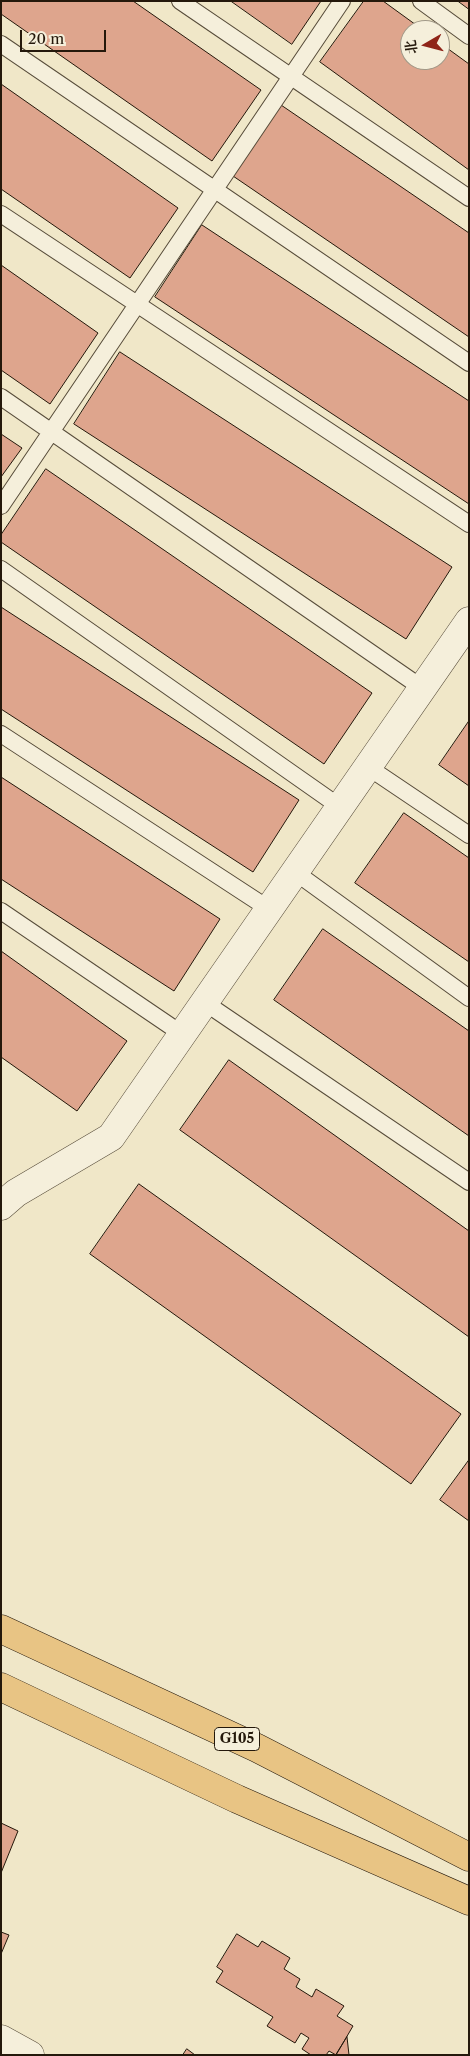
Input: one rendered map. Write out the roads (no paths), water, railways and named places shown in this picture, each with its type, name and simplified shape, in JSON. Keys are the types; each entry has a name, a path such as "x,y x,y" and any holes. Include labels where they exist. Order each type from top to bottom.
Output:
{"highway":[{"name":"G105","path":"1,1629 257,1748 469,1857"},
{"path":"1,1687 237,1799 469,1901"}],"street":[{"path":"1,1206 16,1193 111,1137 469,621"},
{"path":"1,2039 30,2055"}],"lane":[{"path":"180,1 469,198"},
{"path":"1,506 342,1"},
{"path":"421,1 469,36"},
{"path":"1,44 469,363"},
{"path":"1,214 469,524"},
{"path":"1,397 422,688"},
{"path":"1,569 340,807"},
{"path":"1,734 269,908"},
{"path":"368,767 469,835"},
{"path":"294,872 469,998"},
{"path":"1,912 182,1034"},
{"path":"204,1002 469,1182"}]}
